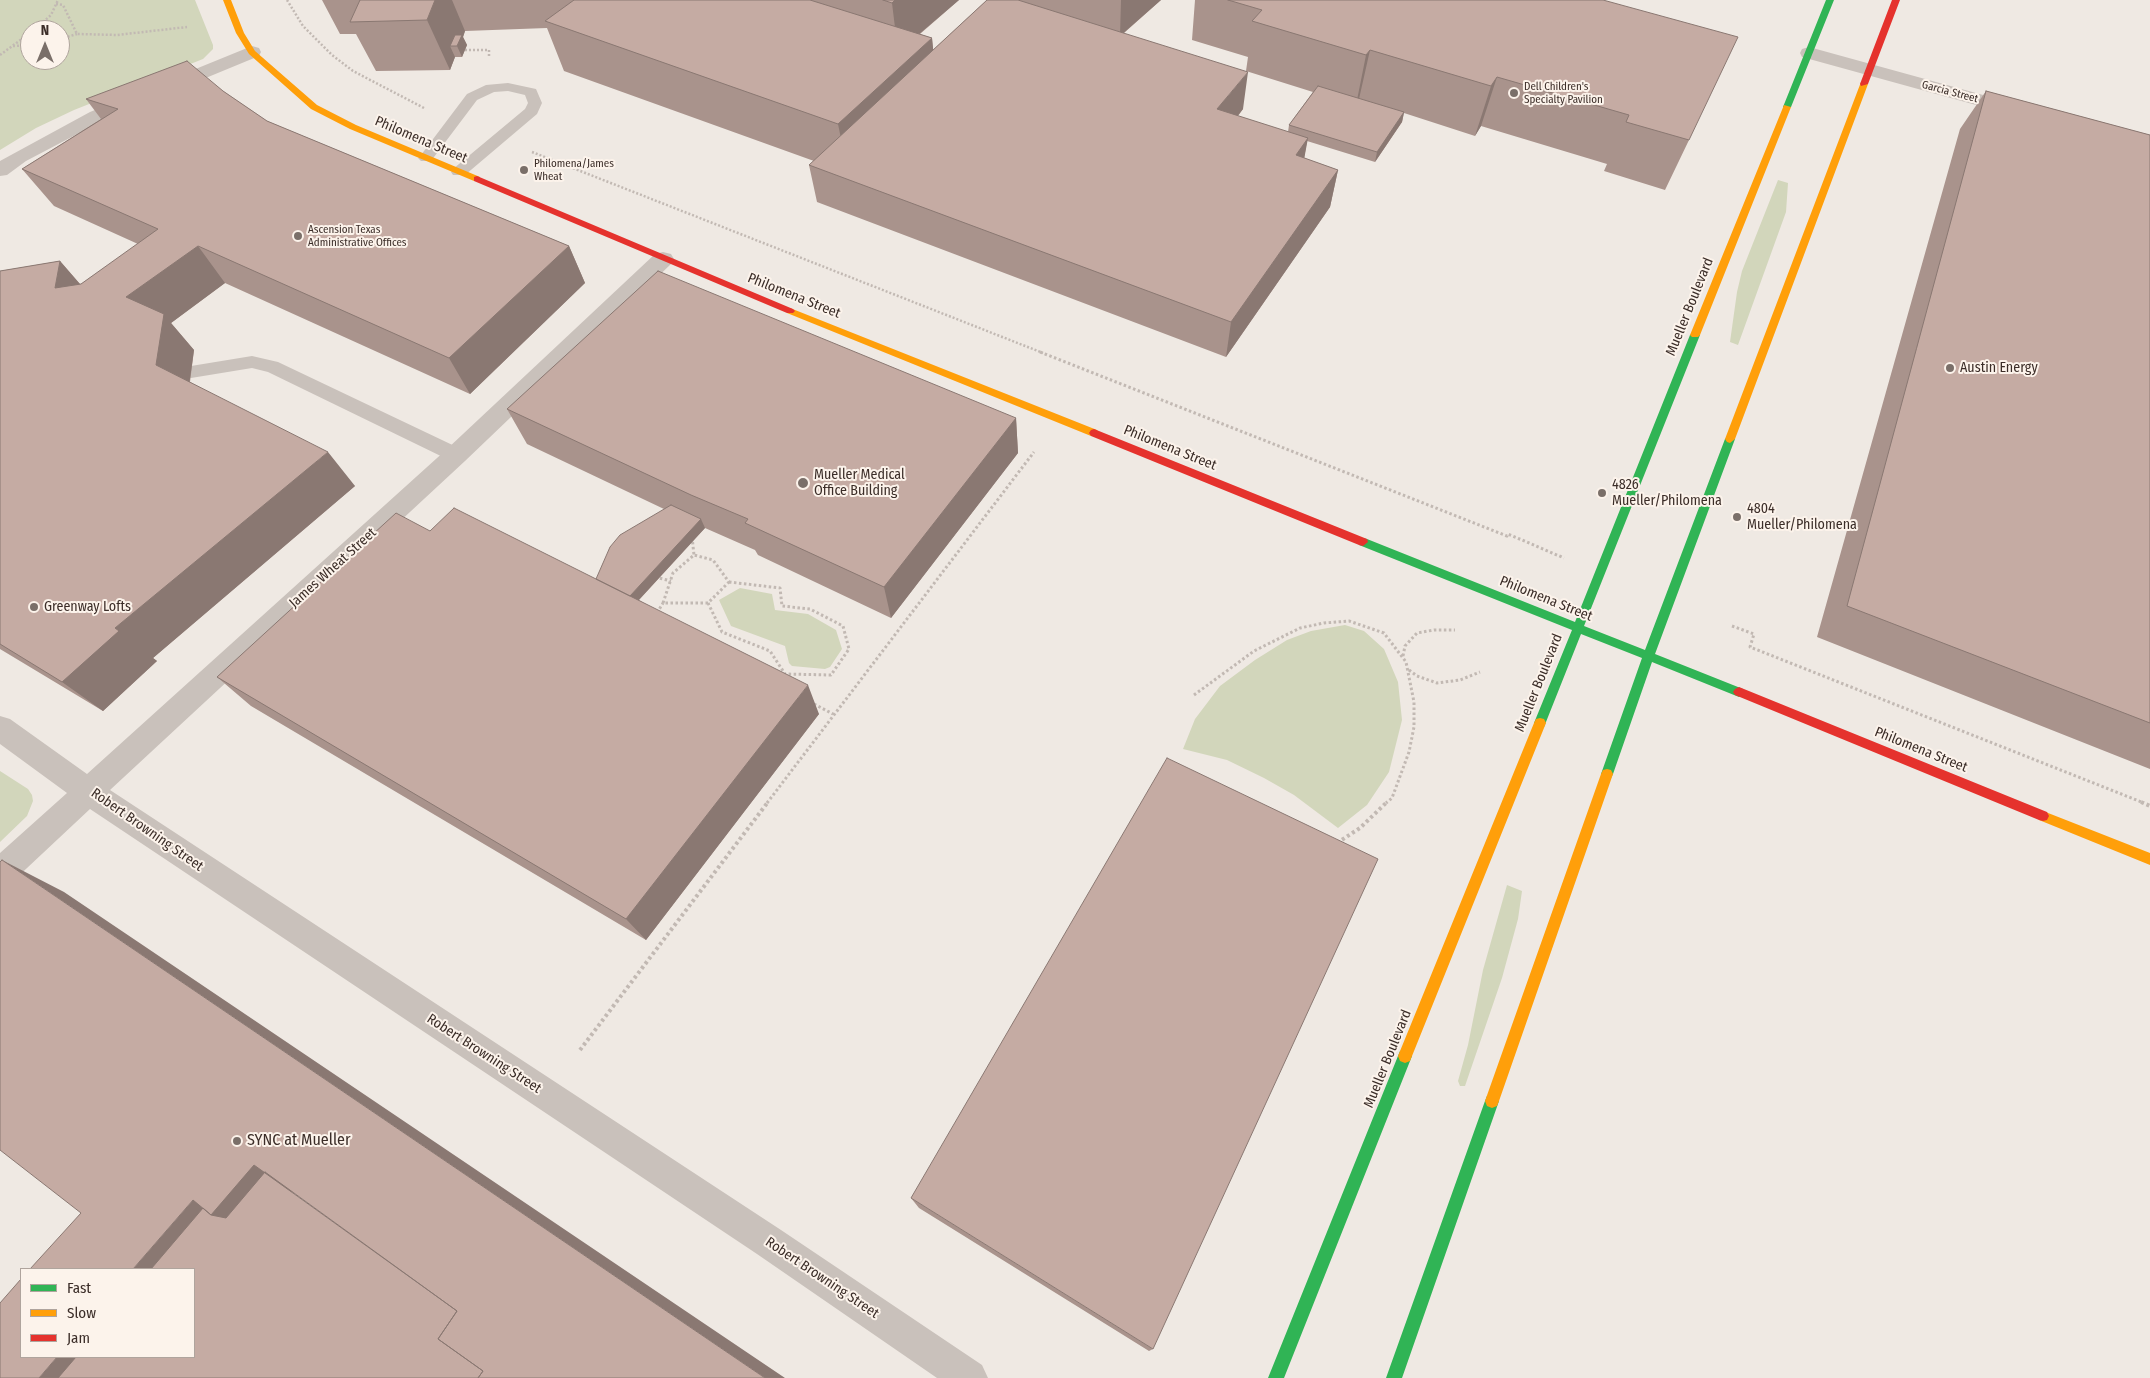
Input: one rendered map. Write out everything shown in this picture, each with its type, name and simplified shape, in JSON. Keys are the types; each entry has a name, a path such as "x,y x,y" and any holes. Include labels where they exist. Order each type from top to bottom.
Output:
{"street":[{"name":"Philomena Street","path":"227,0 240,33 252,52 314,107 353,127 663,259 1577,628 1649,655 2150,859"},
{"name":"Mueller Boulevard","path":"1276,1378 1830,0"},
{"path":"1394,1378 1649,655 1896,0"},
{"path":"0,170 19,157 97,116 252,52"},
{"name":"Garcia Street","path":"1809,53 2034,115"},
{"name":"James Wheat Street","path":"0,873 456,456 663,259"},
{"name":"Robert Browning Street","path":"0,728 90,790 127,819 761,1236 969,1378"}],"lane":[{"path":"426,158 472,97 491,88 508,87 530,92 535,103 532,111 460,172"},
{"path":"191,372 252,362 272,366 456,456"}],"path":[{"path":"45,20 51,15 58,0"},
{"path":"287,0 303,26 332,55 353,71 410,102 454,120"},
{"path":"56,4 63,5 77,34"},
{"path":"70,36 77,34 145,33 187,27"},
{"path":"0,54 20,41"},
{"path":"13,46 20,46"},
{"path":"458,50 489,50"},
{"path":"499,139 1507,536 1508,534 1567,560"},
{"path":"580,1050 833,714 1034,452"},
{"path":"687,535 693,538 694,555"},
{"path":"652,619 663,603 673,573 694,555"},
{"path":"694,555 713,560 729,582 780,588 782,606 810,609 843,626 849,649 831,675 785,674"},
{"path":"650,576 671,582"},
{"path":"663,603 708,603 729,582"},
{"path":"708,603 722,632 770,651 785,674"},
{"path":"1194,695 1254,651 1300,628 1324,623 1349,621 1384,633 1403,656 1409,670 1414,702 1414,727 1409,752 1392,798 1360,828 1337,843"},
{"path":"1732,626 1754,634 1750,647 2150,806"},
{"path":"1403,656 1404,646 1417,633 1434,630 1455,630"},
{"path":"1409,670 1417,676 1437,683 1460,680 1480,672"},
{"path":"781,680 785,674"},
{"path":"810,702 833,714"}],"green space":[{"path":"0,0 195,0 213,45 213,49 203,59 74,110 36,128 0,150"},
{"path":"1778,180 1788,183 1786,212 1738,345 1730,342 1742,271"},
{"path":"740,588 772,594 775,610 808,614 836,630 842,649 830,667 825,669 792,666 789,663 785,646 731,626 719,600"},
{"path":"1345,625 1364,631 1384,649 1398,682 1402,720 1389,772 1367,805 1338,828 1294,795 1264,778 1227,760 1183,749 1195,719 1220,686 1255,660 1287,640 1311,631"},
{"path":"0,771 28,789 33,801 27,816 0,842"},
{"path":"1507,885 1522,891 1518,919 1502,978 1465,1086 1460,1086 1458,1081 1468,1045 1483,970"}],"building":[{"path":"360,0 435,0 427,20 350,22"},
{"path":"574,0 810,0 932,38 838,124 545,21"},
{"path":"883,0 895,0 892,3"},
{"path":"987,0 1018,0 1248,72 1217,109 1308,138 1296,155 1338,170 1231,322 809,165"},
{"path":"1228,0 1603,0 1738,37 1689,140 1626,122 1629,115 1497,77 1491,86 1370,50 1366,55 1252,21 1262,10"},
{"path":"455,35 462,35 457,46 450,46"},
{"path":"187,61 223,91 267,121 569,246 449,358 198,246 126,297 164,314 156,365 328,452 115,628 119,631 62,682 0,644 0,271 60,261 55,288 81,284 158,229 22,169 118,109 86,99"},
{"path":"1318,86 1404,112 1377,152 1289,125"},
{"path":"1986,91 2150,135 2150,723 1847,606"},
{"name":"Mueller Medical Office Building","path":"658,271 1016,418 884,587 745,523 748,519 691,495 507,409"},
{"path":"671,505 701,519 630,596 596,579 610,547 620,535"},
{"path":"454,508 808,685 626,919 217,677 396,513 430,531"},
{"path":"1167,758 1378,859 1153,1349 911,1198"},
{"name":"SYNC at Mueller","path":"2,860 765,1378 478,1378 483,1371 438,1339 457,1311 254,1165 211,1215 193,1200 134,1268 31,1268 81,1213 0,1150 0,862"},
{"path":"265,1172 457,1311 438,1339 483,1371 478,1378 58,1378 75,1358 195,1358 195,1268 152,1268 203,1208 211,1215 226,1218"},
{"path":"20,1280 20,1358 56,1358 39,1378 0,1378 0,1303"}],"traffic: fast":[{"path":"1787,107 1830,0"},
{"path":"1540,723 1695,335"},
{"path":"1607,774 1649,655 1730,439"},
{"path":"1363,542 1739,692"},
{"path":"1276,1378 1405,1056"},
{"path":"1394,1378 1492,1101"}],"traffic: slow":[{"path":"227,0 240,33 252,52 314,107 353,127 477,179"},
{"path":"1730,439 1864,84"},
{"path":"1695,335 1787,107"},
{"path":"790,311 1094,433"},
{"path":"1405,1056 1540,723"},
{"path":"1492,1101 1607,774"},
{"path":"2043,816 2150,859"}],"traffic: jam":[{"path":"1864,84 1896,0"},
{"path":"477,179 790,311"},
{"path":"1094,433 1363,542"},
{"path":"1739,692 2043,816"}],"place":[{"name":"Dell Children's Specialty Pavilion","path":"1514,93"},
{"name":"Philomena/James Wheat","path":"524,170"},
{"name":"Ascension Texas Administrative Offices","path":"298,236"},
{"name":"Austin Energy","path":"1950,368"},
{"name":"Mueller Medical Office Building","path":"803,483"},
{"name":"4826 Mueller/Philomena","path":"1602,493"},
{"name":"4804 Mueller/Philomena","path":"1737,517"},
{"name":"Greenway Lofts","path":"34,607"},
{"name":"SYNC at Mueller","path":"237,1141"}]}
